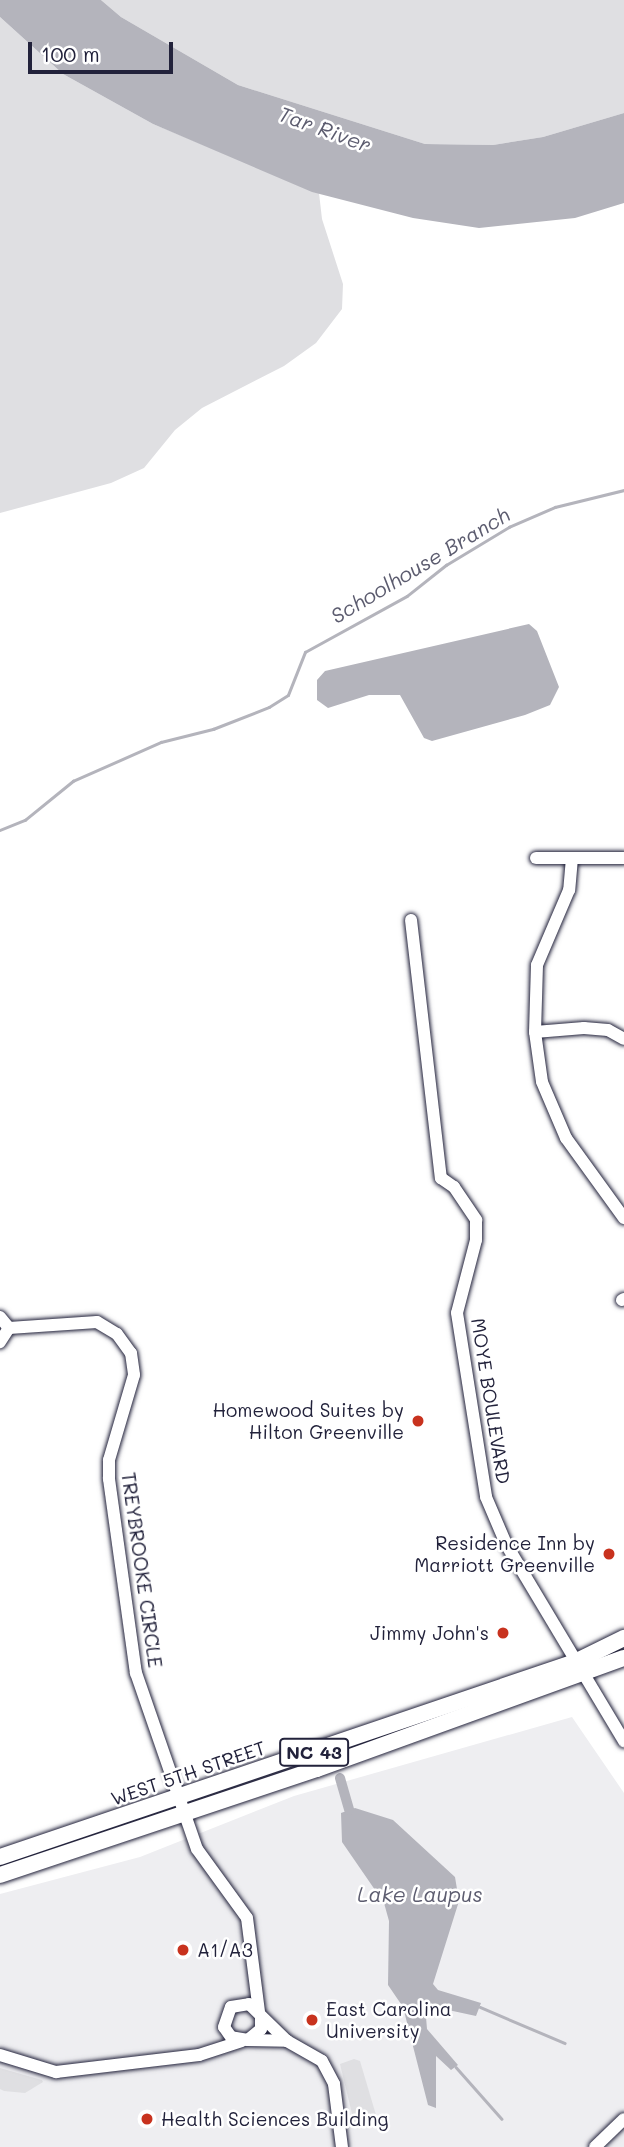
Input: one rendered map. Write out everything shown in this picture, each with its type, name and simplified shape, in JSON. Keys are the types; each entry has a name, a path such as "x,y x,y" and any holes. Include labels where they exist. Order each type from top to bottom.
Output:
{"main road":[{"name":"WEST 5TH STREET","path":"579,1669 624,1638"},
{"name":"WEST 5TH STREET","path":"0,1875 181,1807 579,1669 624,1658"},
{"name":"WEST 5TH STREET","path":"0,1857 181,1807"}],"street":[{"path":"536,858 624,858"},
{"path":"572,858 569,890 537,965 535,1032 542,1082 566,1138 624,1218"},
{"name":"MOYE BOULEVARD","path":"411,920 442,1178 454,1187 475,1220 476,1240 457,1313 486,1497 506,1544 624,1741"},
{"path":"535,1032 608,1030 624,1040"},
{"path":"0,1317 9,1328 0,1342"},
{"name":"TREYBROOKE CIRCLE","path":"9,1328 97,1322 117,1334 131,1353 134,1375 109,1460 109,1479 136,1673 197,1849 247,1918 252,1978 260,2015"},
{"path":"252,1978 225,2016 225,2027 231,2037 245,2041 288,2041"},
{"path":"236,2004 249,2004 288,2041 315,2055 328,2070 342,2147"},
{"path":"0,2055 56,2072 206,2053 245,2041 261,2029 260,2015"},
{"path":"206,2053 225,2027"},
{"path":"594,2147 624,2119"}],"shaded area":[{"path":"101,0 624,0 624,113 543,137 493,145 425,144 238,85 121,17"},
{"path":"0,17 63,74 153,124 319,193 322,219 343,284 342,309 316,343 284,366 202,408 175,430 144,468 111,483 0,513"},
{"name":"East Carolina University","path":"572,1717 624,1793 624,2147 0,2147 0,1894 140,1857 294,1796"},
{"path":"354,2059 360,2061 376,2115 354,2122 340,2064"},
{"path":"0,2068 43,2082 25,2093 4,2091 0,2089"}],"water":[{"name":"Tar River","path":"0,0 101,0 121,17 238,85 425,144 493,145 543,137 624,113 624,203 575,218 479,228 413,218 312,192 153,124 63,74 0,17"},
{"path":"529,624 537,631 559,687 550,705 525,715 432,741 424,738 400,695 369,695 328,708 317,700 317,680 325,671"},
{"name":"Lake Laupus","path":"355,1808 393,1820 455,1877 459,1901 433,1984 438,1990 481,2003 476,2016 425,2005 427,2029 458,2065 451,2070 436,2056 436,2108 428,2105 403,2007 388,1985 389,1921 384,1903 342,1842 341,1813"}],"waterway":[{"name":"Schoolhouse Branch","path":"0,830 25,820 73,781 161,742 213,729 269,707 288,695 305,652 407,596 446,565 509,527 555,507 624,490"},
{"path":"340,1778 349,1810"},
{"path":"480,2007 565,2043"},
{"path":"456,2067 502,2119"}],"place":[{"name":"Homewood Suites by Hilton Greenville","path":"418,1421"},
{"name":"Residence Inn by Marriott Greenville","path":"609,1554"},
{"name":"Jimmy John's","path":"503,1633"},
{"name":"A1/A3","path":"183,1950"},
{"name":"East Carolina University","path":"312,2020"},
{"name":"Health Sciences Building","path":"147,2119"}]}
